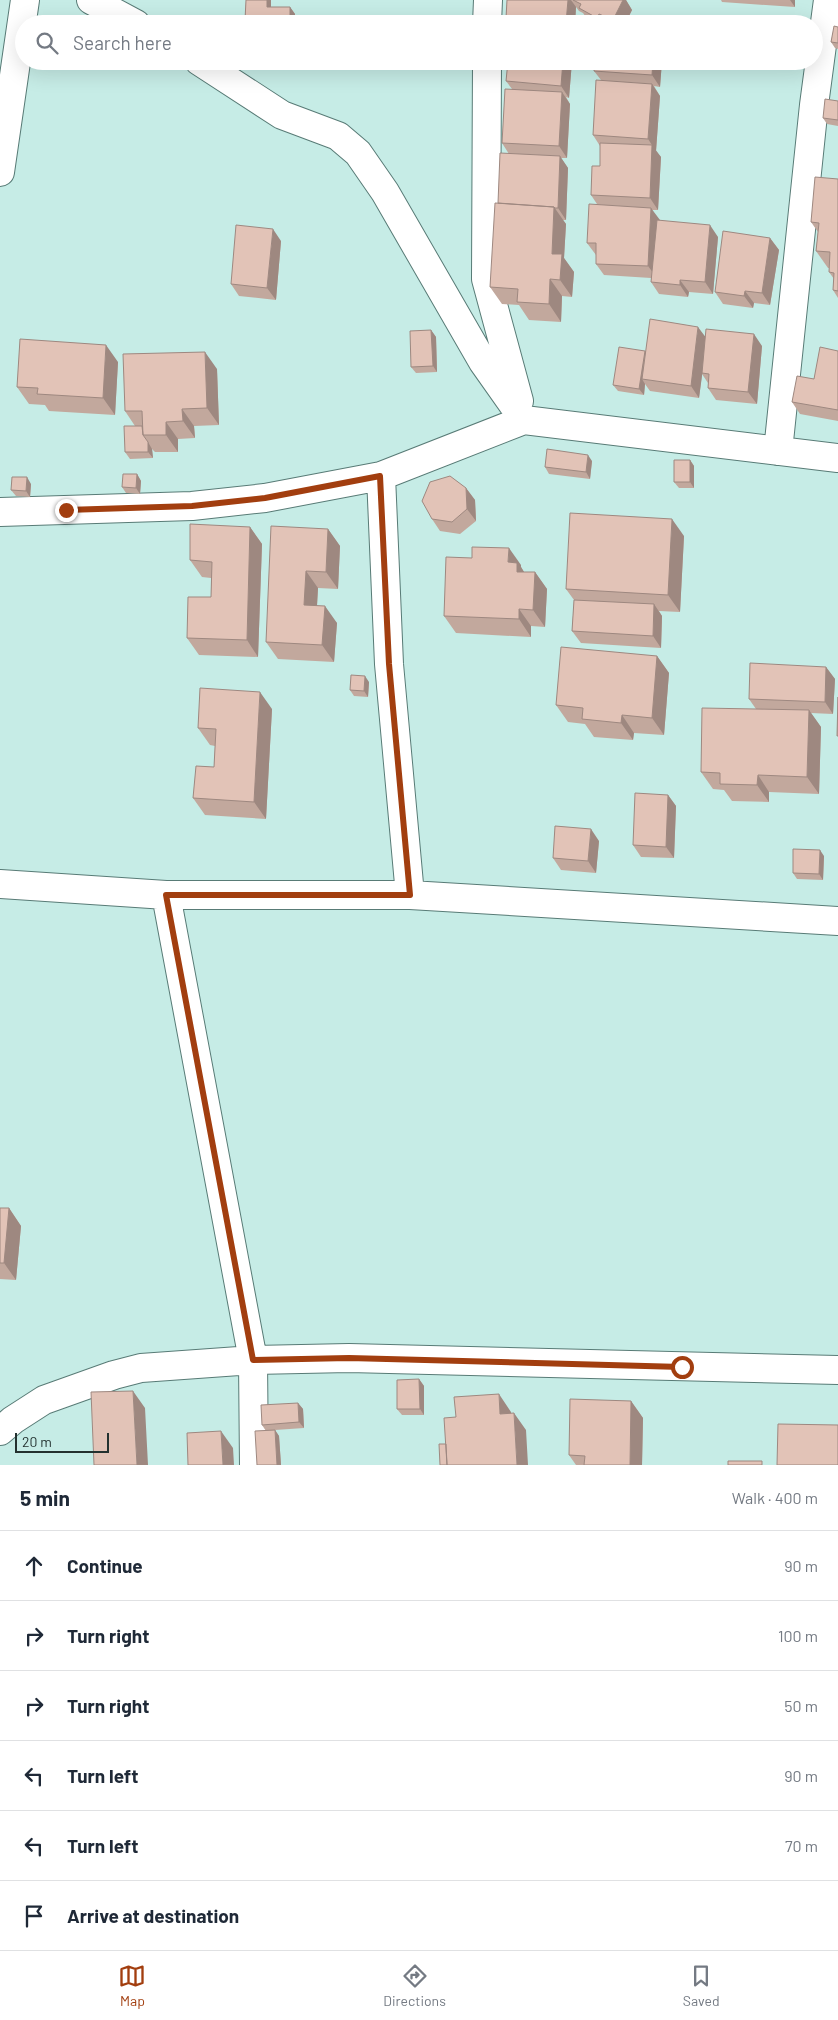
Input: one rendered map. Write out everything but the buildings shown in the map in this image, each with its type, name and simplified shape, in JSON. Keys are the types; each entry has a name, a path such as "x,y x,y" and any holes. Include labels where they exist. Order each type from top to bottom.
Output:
{"street":[{"path":"23,15 25,0"},
{"path":"91,0 119,15"},
{"path":"488,0 488,15"},
{"path":"823,39 828,0"},
{"path":"0,172 15,69"},
{"path":"213,70 282,115 338,136 358,153 385,192 483,362 524,420"},
{"path":"487,70 486,279 524,420"},
{"path":"778,451 819,70"},
{"path":"0,512 192,506 265,498 380,476 524,420 838,458"},
{"path":"380,476 389,664 410,895"},
{"path":"0,884 166,895 410,895 838,921"},
{"path":"166,895 253,1360 254,1465"},
{"path":"0,1431 13,1420 44,1400 114,1375 141,1368 253,1360 349,1358 838,1370"}],"route":[{"path":"66,510 192,506 265,498 380,476 389,664 410,895 166,895 253,1360 349,1358 682,1367"}]}
